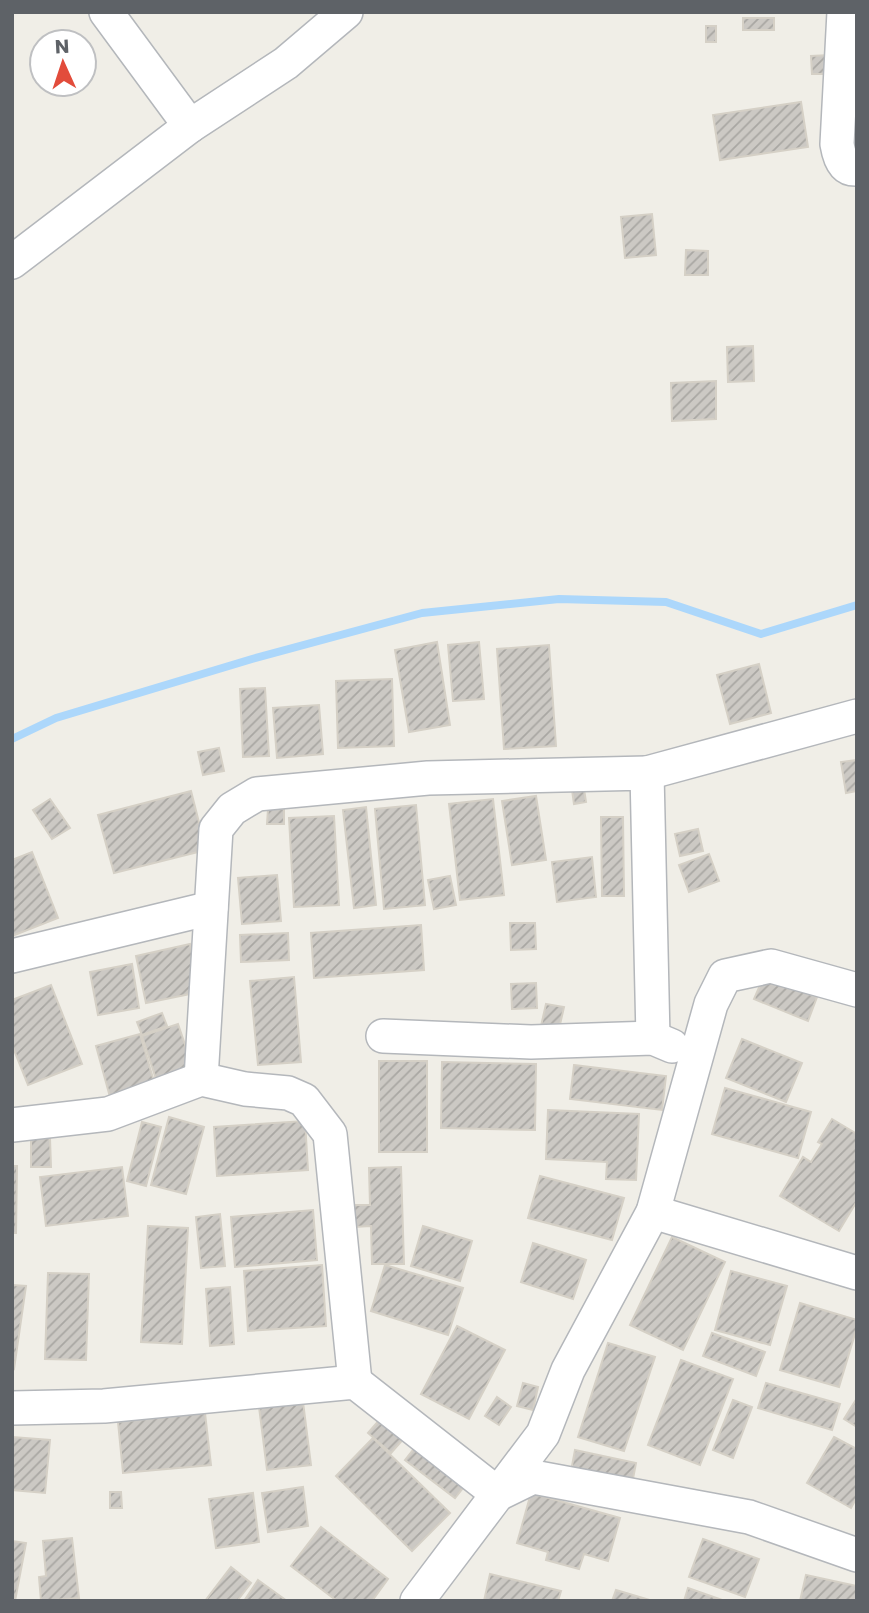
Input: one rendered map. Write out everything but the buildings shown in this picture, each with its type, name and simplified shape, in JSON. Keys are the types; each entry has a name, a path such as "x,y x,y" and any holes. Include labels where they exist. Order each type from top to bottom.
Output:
{"street":[{"path":"106,12 190,126"},
{"path":"12,262 190,126 286,63 346,12"},
{"path":"844,12 837,144 843,164 857,169"},
{"path":"201,1079 216,829 232,809 257,794 428,778 647,773 857,716"},
{"path":"647,773 653,1038"},
{"path":"12,956 211,908"},
{"path":"417,1601 543,1434 568,1370 653,1212 711,1004 725,976 771,966 857,990"},
{"path":"383,1036 531,1042 653,1038 697,1056"},
{"path":"12,1125 108,1114 201,1079 245,1089 288,1093 304,1100 330,1134 355,1382"},
{"path":"653,1212 857,1273"},
{"path":"12,1408 104,1406 355,1382 498,1494"},
{"path":"498,1494 533,1477 749,1517 857,1555"}],"waterway":[{"path":"12,739 56,718 252,659 422,613 559,599 666,602 761,634 857,605"}]}
